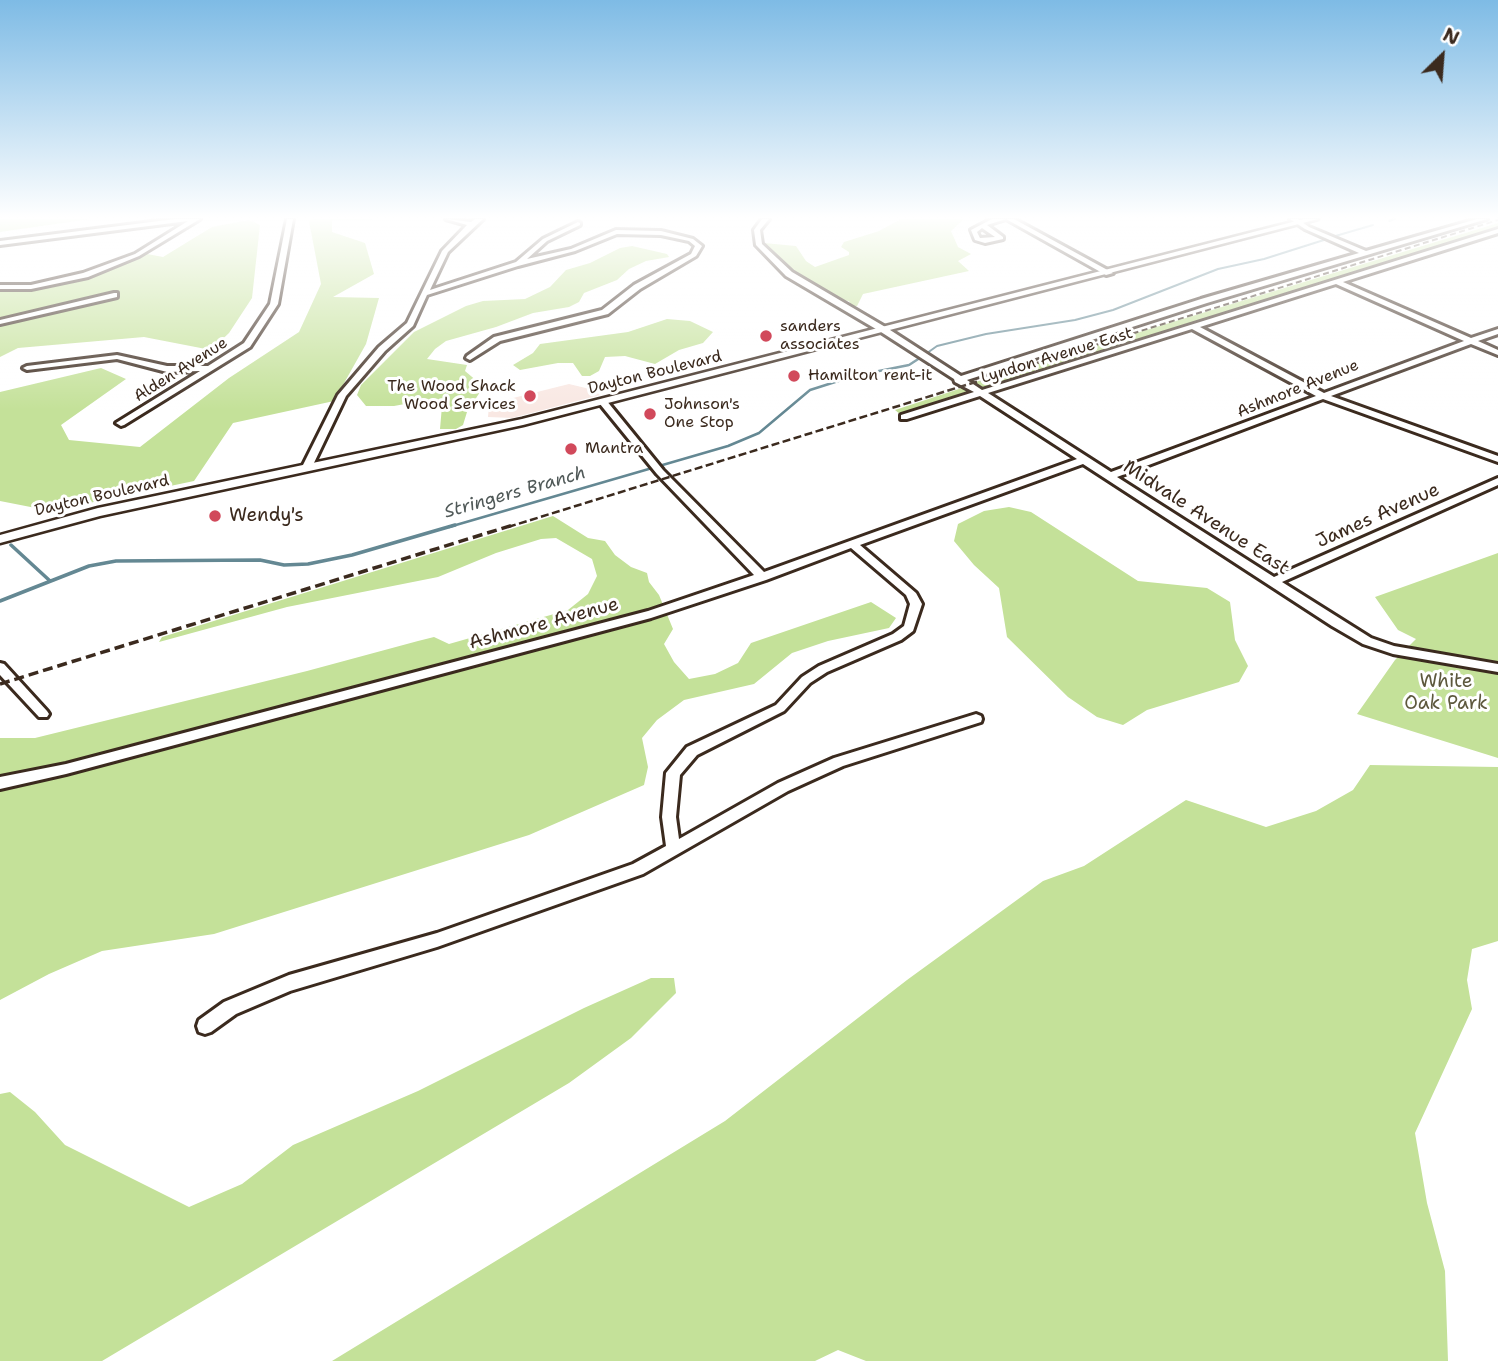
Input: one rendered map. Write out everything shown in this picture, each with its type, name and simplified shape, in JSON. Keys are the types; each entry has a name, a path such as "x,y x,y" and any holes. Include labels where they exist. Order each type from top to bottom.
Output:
{"main road":[{"name":"Dayton Boulevard","path":"0,539 98,512 466,435 1075,283"}],"street":[{"path":"0,287 31,287 51,283"},
{"name":"Alden Avenue","path":"121,424 247,345 274,304 278,283"},
{"path":"307,467 342,395 382,349 410,324 429,283"},
{"path":"424,293 458,283"},
{"path":"470,358 498,340 605,312 646,283"},
{"path":"807,283 919,354"},
{"path":"958,380 1268,283"},
{"name":"Lyndon Avenue East","path":"904,417 1336,283"},
{"path":"1339,283 1498,353"},
{"path":"0,322 114,295"},
{"path":"1194,327 1325,397 1498,458"},
{"name":"Ashmore Avenue","path":"1110,476 1498,331"},
{"name":"Midvale Avenue East","path":"919,354 1367,641 1393,650 1498,668"},
{"path":"27,368 117,357 167,369 212,367"},
{"path":"167,369 173,376 176,390"},
{"path":"603,402 657,468 762,577"},
{"name":"Ashmore Avenue","path":"0,783 66,769 651,614 762,577 1084,460"},
{"name":"James Avenue","path":"1273,582 1498,481"},
{"path":"673,847 669,817 673,773 692,751 780,708 806,680 823,669 897,637 909,628 916,604 910,593 853,544"},
{"path":"0,667 43,714"},
{"path":"205,1026 230,1008 289,983 437,940 638,869 783,787 839,762 976,719"}],"shaded area":[{"path":"569,384 594,390 600,395 512,418 488,417 489,406 501,401"}],"green space":[{"path":"35,283 254,283 252,298 229,333 211,350 144,337 18,348 0,357 0,287"},
{"path":"359,283 333,297 379,298 366,344 334,401 233,423 194,481 51,511 0,501 0,392 101,368 126,379 61,425 69,440 140,447 229,378 299,332 321,284"},
{"path":"554,283 611,283 584,293 579,302 569,307 533,313 446,341 427,359 467,365 465,371 478,382 480,392 467,412 463,425 456,429 440,429 442,406 432,399 394,406 366,406 357,395 361,385 414,332 466,306 483,301 525,299"},
{"path":"807,283 916,283 863,294 857,306 851,306 849,301 838,300"},
{"path":"1302,283 1325,283 982,391 972,383"},
{"path":"667,319 690,321 713,332 703,343 679,350 655,364 625,356 605,357 599,371 590,376 582,376 573,363 520,370 513,365 533,353 540,344 628,332"},
{"path":"965,387 974,393 901,415 895,410"},
{"path":"1009,507 1031,512 1138,581 1207,588 1230,602 1235,640 1248,666 1239,682 1147,710 1123,725 1097,717 1068,697 1007,637 999,588 974,565 954,541 958,524 984,511"},
{"path":"553,516 588,538 605,541 615,555 631,567 647,573 673,629 664,644 674,662 689,679 715,674 738,663 751,643 871,602 896,618 889,628 828,641 792,653 754,684 684,700 657,720 642,738 648,767 644,785 529,835 214,934 102,951 49,974 0,1000 0,738 35,738 434,637 449,644 568,610 588,594 597,576 592,559 556,538 541,539 496,553 438,577 287,607 159,642 162,637"},
{"name":"White Oak Park","path":"1498,553 1498,758 1357,714 1395,660 1416,639 1398,630 1375,597"},
{"path":"1370,765 1498,767 1498,941 1472,949 1467,980 1472,1009 1415,1133 1427,1203 1445,1271 1448,1361 866,1361 838,1350 815,1361 332,1361 725,1121 907,980 1043,881 1084,866 1186,800 1266,827 1316,811 1353,790"},
{"path":"651,978 674,978 676,993 631,1038 569,1083 102,1361 0,1361 0,1094 10,1092 35,1112 65,1145 189,1207 242,1184 293,1145 418,1091 584,1008"}],"waterway":[{"name":"Stringers Branch","path":"924,355 937,346 986,334 1075,320 1113,310 1183,283"},
{"name":"Stringers Branch","path":"449,527 728,446 759,433 810,390 854,376 909,365 924,355"},
{"name":"Stringers Branch","path":"0,601 89,566 116,561 260,560 284,565 308,564 352,555 455,525"},
{"path":"11,545 49,580"}],"railway":[{"path":"1060,356 1297,283"},
{"path":"508,527 1066,354"},
{"path":"0,684 513,525"}],"place":[{"name":"sanders associates","path":"766,336"},
{"name":"Hamilton rent-it","path":"794,376"},
{"name":"The Wood Shack Wood Services","path":"530,396"},
{"name":"Johnson's One Stop","path":"650,414"},
{"name":"Mantra","path":"571,449"},
{"name":"Wendy's","path":"215,516"}]}
